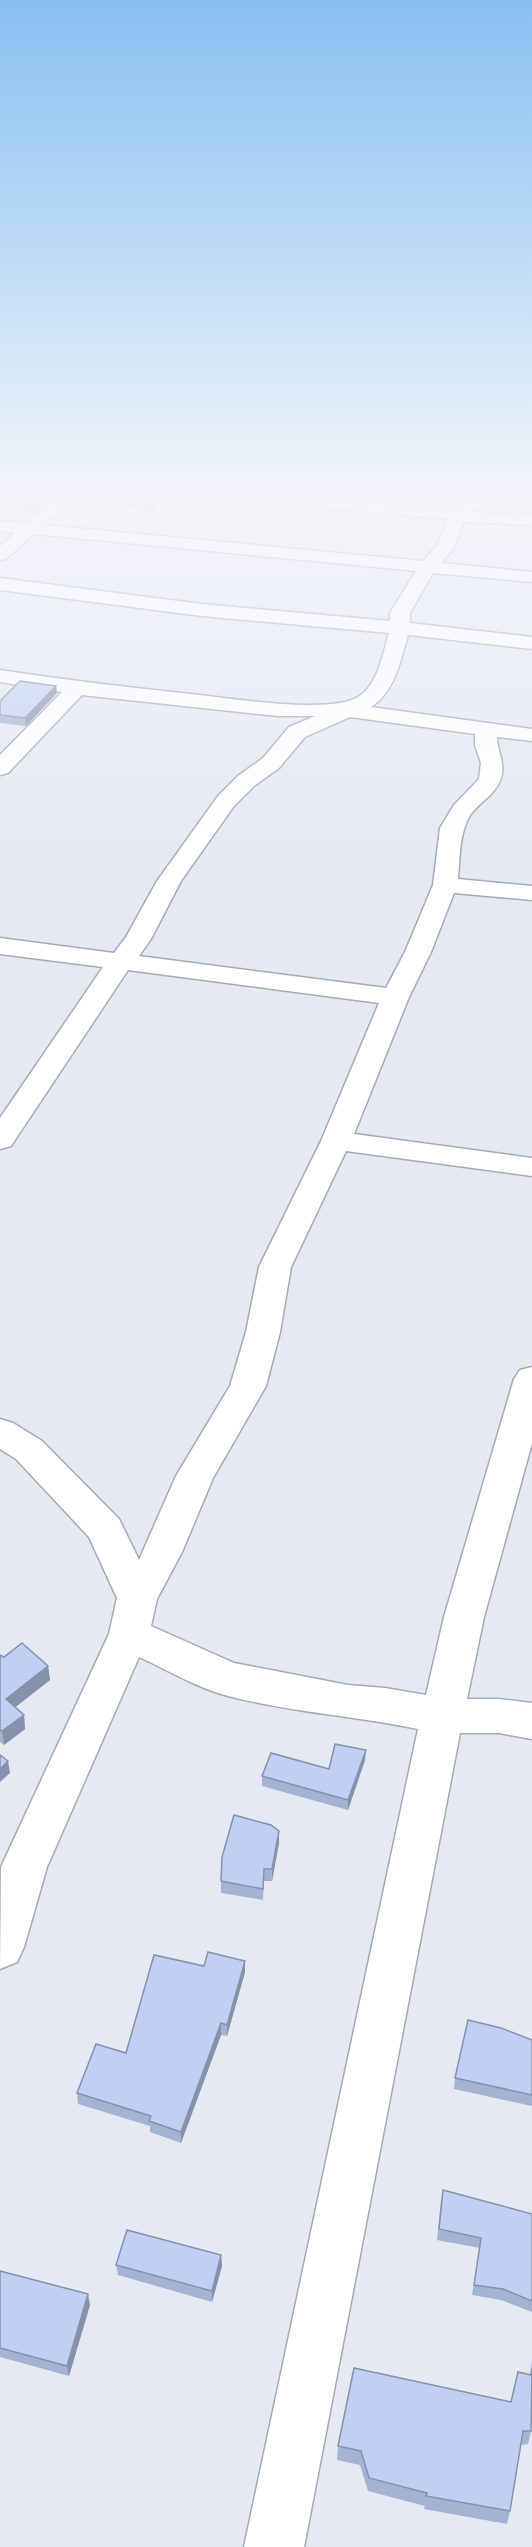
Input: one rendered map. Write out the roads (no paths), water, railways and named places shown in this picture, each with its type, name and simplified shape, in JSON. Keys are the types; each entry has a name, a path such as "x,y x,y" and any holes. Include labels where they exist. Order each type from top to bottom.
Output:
{"street":[{"path":"266,616 532,643"},
{"path":"0,1140 96,996 138,939 169,880 235,790 271,763 297,732 324,718 367,701 381,684 390,664 400,628 400,616"},
{"path":"0,676 77,688 278,710 348,710 532,735"},
{"path":"0,768 77,688"},
{"path":"0,1947 24,1867 133,1616 195,1476 248,1386 263,1332 275,1267 336,1141 394,998 418,952 446,885 452,828 462,810 480,793 490,779 492,763 486,745 486,730"},
{"path":"446,885 532,893"},
{"path":"0,946 394,998"},
{"path":"336,1141 532,1167"},
{"path":"274,2547 442,1716 464,1617 532,1380"},
{"path":"0,1432 28,1450 105,1529 133,1616 228,1679 348,1702 385,1705 442,1716 499,1716 532,1721"}]}
